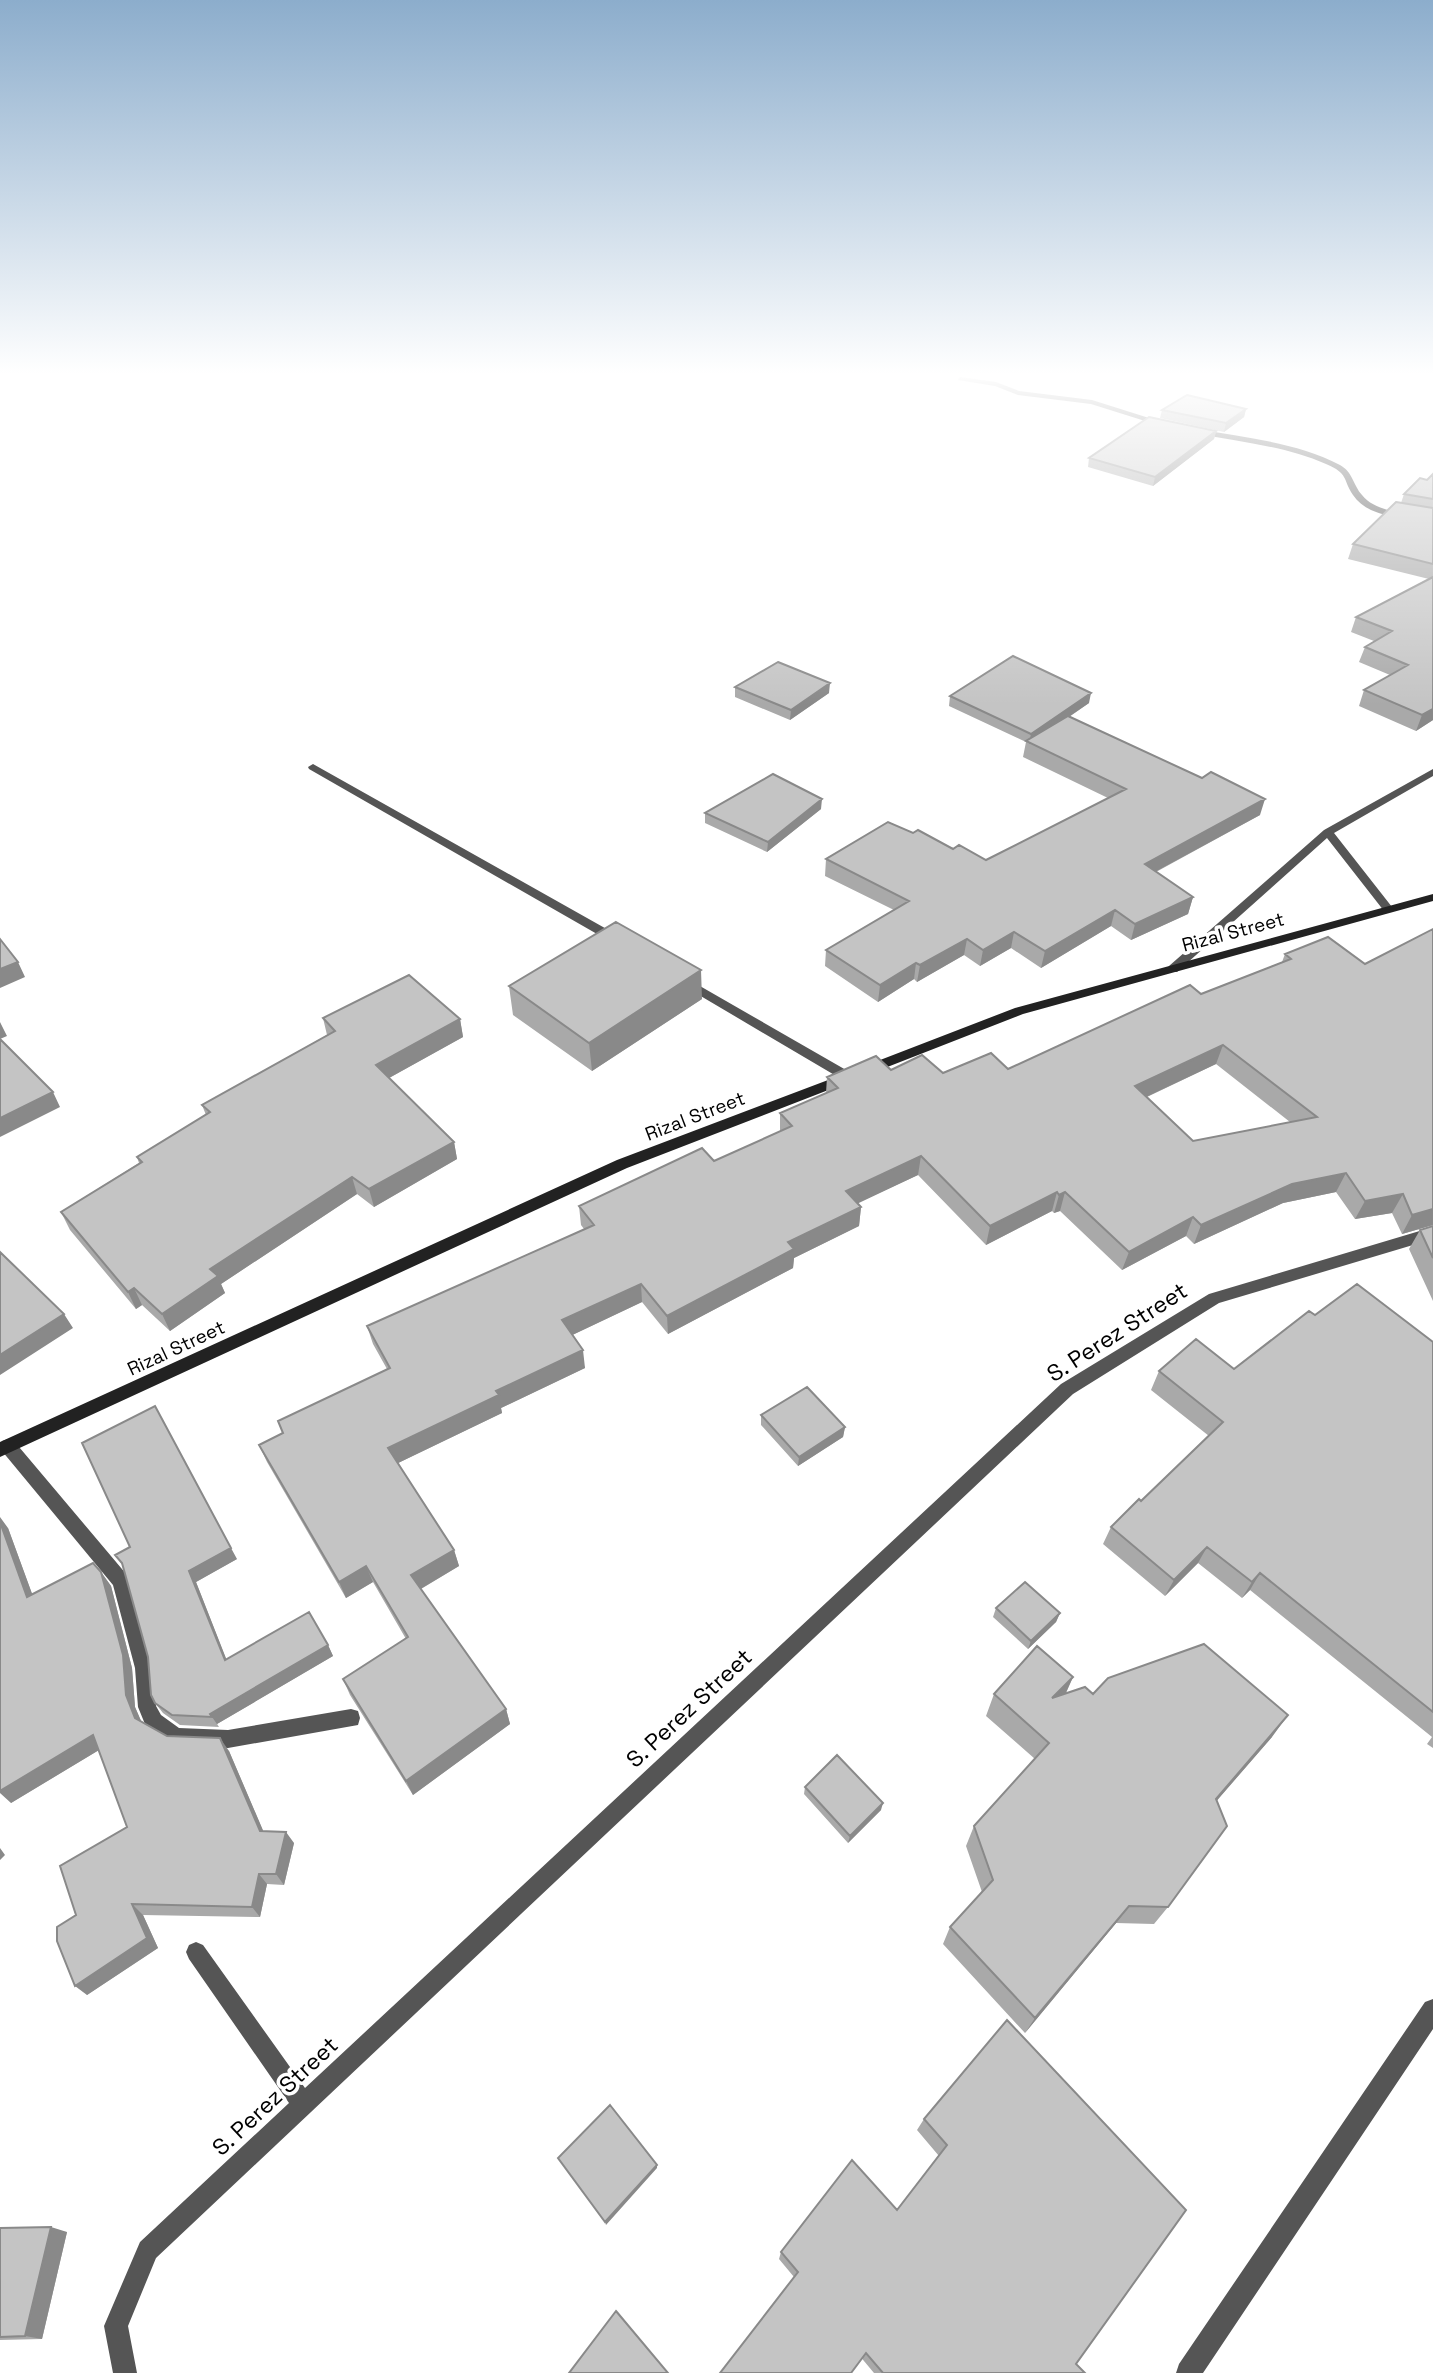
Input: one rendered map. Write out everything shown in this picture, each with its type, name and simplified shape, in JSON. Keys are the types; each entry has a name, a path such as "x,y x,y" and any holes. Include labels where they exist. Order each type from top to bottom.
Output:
{"street":[{"path":"1352,484 1357,496 1370,505 1385,511 1433,519"},
{"path":"313,767 632,949"},
{"path":"1173,969 1328,832 1433,772"},
{"path":"1328,832 1388,909"},
{"name":"Rizal Street","path":"4,1448 622,1164 1020,1011 1433,897"},
{"path":"680,978 848,1077"},
{"name":"S. Perez Street","path":"125,2373 116,2326 148,2250 1067,1389 1214,1298 1433,1233"},
{"path":"4,1448 121,1581 144,1668 147,1707 154,1721 176,1737 228,1739 351,1718"},
{"path":"196,1952 303,2103"},
{"path":"1188,2373 1433,2010"}],"building":[{"path":"1414,484 1433,484 1433,499 1404,494"},
{"path":"1396,502 1433,508 1433,564 1353,544"},
{"path":"1433,577 1433,709 1422,715 1364,690 1408,665 1365,647 1392,631 1356,617"},
{"path":"1013,656 1091,693 1031,734 950,696"},
{"path":"778,662 830,683 791,710 735,687"},
{"path":"1068,716 1202,778 1211,772 1265,799 1145,864 1193,897 1135,924 1115,910 1045,951 1014,932 983,950 967,939 920,965 916,963 880,985 826,950 909,901 826,859 888,822 913,833 918,830 953,849 959,845 986,860 1126,789 1026,741"},
{"path":"773,774 822,799 768,842 705,813"},
{"path":"616,922 701,970 589,1043 509,986"},
{"path":"1433,929 1433,1209 1412,1215 1403,1194 1365,1201 1346,1173 1292,1184 1201,1225 1193,1217 1129,1252 1065,1192 1059,1195 1057,1192 990,1226 921,1156 846,1191 861,1207 788,1242 794,1249 667,1316 641,1284 562,1320 583,1350 496,1391 499,1395 388,1448 454,1550 411,1575 506,1709 406,1781 343,1679 408,1637 366,1566 339,1582 259,1445 283,1433 278,1421 390,1368 367,1326 594,1225 579,1206 702,1148 714,1161 792,1126 780,1113 838,1088 827,1077 876,1056 891,1070 922,1055 943,1073 991,1053 1008,1069 1190,985 1201,994 1291,959 1285,954 1328,937 1365,964","holes":["1223,1045 1317,1117 1193,1141 1135,1086"]},
{"path":"0,939 18,962 0,969"},
{"path":"409,975 460,1019 376,1065 454,1142 369,1189 352,1177 210,1269 218,1276 162,1314 134,1288 128,1292 61,1212 142,1162 137,1157 210,1112 202,1105 335,1031 323,1018"},
{"path":"0,1039 53,1092 0,1118"},
{"path":"1433,1226 1433,1258 1420,1230"},
{"path":"0,1252 64,1314 0,1355"},
{"path":"1357,1284 1433,1342 1433,1712 1260,1573 1252,1582 1207,1547 1174,1580 1111,1527 1223,1422 1159,1371 1196,1339 1234,1369 1309,1311 1315,1315"},
{"path":"807,1387 845,1427 799,1457 761,1415"},
{"path":"155,1406 231,1548 189,1571 225,1660 309,1612 328,1645 210,1714 212,1717 172,1715 155,1703 151,1695 148,1657 122,1563 115,1555 130,1547 82,1443"},
{"path":"0,1522 27,1597 93,1563 101,1572 123,1655 126,1695 135,1718 167,1736 220,1738 260,1831 286,1832 276,1874 259,1874 252,1907 132,1904 147,1938 75,1986 57,1941 57,1927 76,1915 60,1866 127,1827 93,1735 0,1791"},
{"path":"1025,1582 1060,1613 1031,1641 996,1608"},
{"path":"1204,1644 1288,1715 1216,1799 1227,1826 1168,1907 1129,1906 1035,2018 950,1927 993,1880 974,1826 1049,1743 994,1694 1037,1646 1073,1677 1052,1698 1085,1687 1093,1694 1108,1678"},
{"path":"837,1755 883,1803 850,1836 805,1787"},
{"path":"1007,2020 1186,2210 1076,2364 1085,2373 883,2373 866,2353 851,2373 720,2373 798,2272 781,2252 852,2160 897,2210 947,2145 924,2119"},
{"path":"610,2105 657,2165 605,2222 558,2158"},
{"path":"51,2227 25,2336 0,2337 0,2228"},
{"path":"616,2311 668,2373 569,2373"}]}
